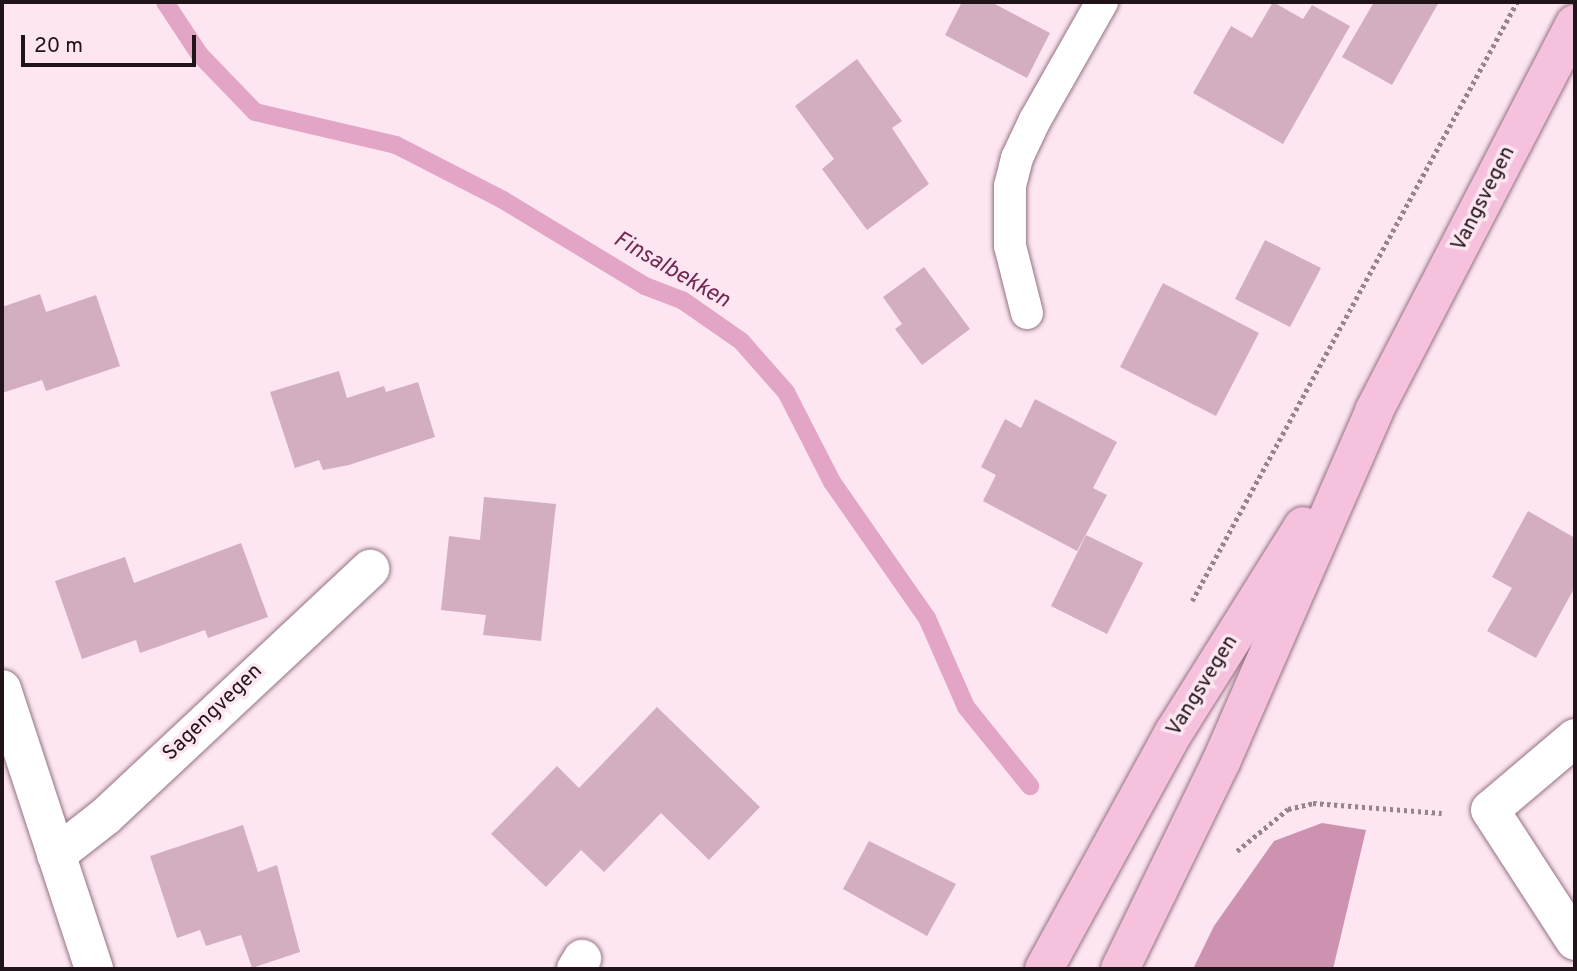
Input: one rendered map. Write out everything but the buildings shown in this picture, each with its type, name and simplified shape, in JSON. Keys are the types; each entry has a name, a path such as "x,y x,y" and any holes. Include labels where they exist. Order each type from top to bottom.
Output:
{"highway":[{"name":"Vangsvegen","path":"1120,969 1221,762 1374,411 1575,24"},
{"name":"Vangsvegen","path":"1044,969 1174,732 1374,411"}],"street":[{"name":"Sagengvegen","path":"56,855 106,816 370,569"},
{"path":"2,689 16,778 56,855 94,969"},
{"path":"1575,738 1490,810 1575,941"}],"lane":[{"path":"1027,313 1010,246 1010,186 1035,120 1102,2"}],"path":[{"path":"1188,609 1517,2"},
{"path":"1233,855 1258,829 1288,809 1314,803 1451,814 1490,810"}],"shaded area":[{"path":"1322,823 1366,830 1333,969 1193,969 1214,926 1274,841"}],"waterway":[{"name":"Finsalbekken","path":"165,2 200,55 255,112 396,145 503,200 645,286 682,300 741,341 786,392 832,482 927,618 966,707 1030,786"}]}
